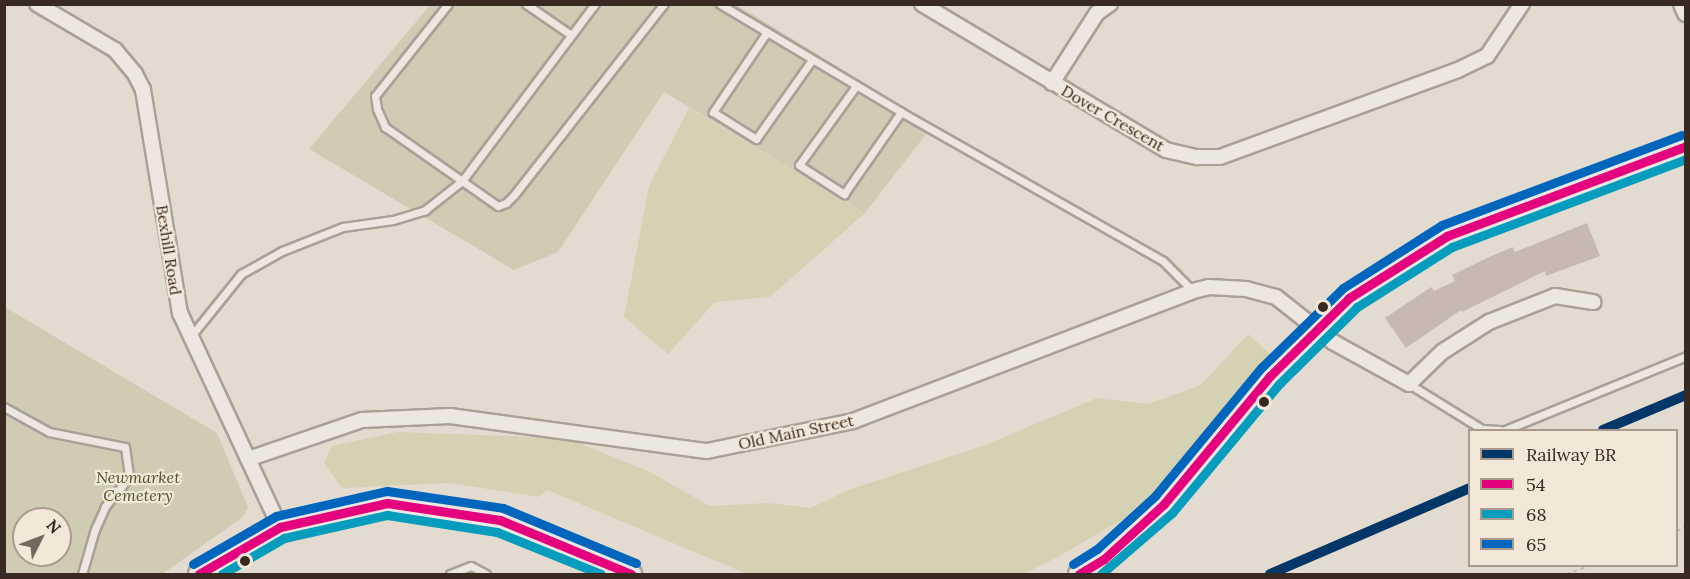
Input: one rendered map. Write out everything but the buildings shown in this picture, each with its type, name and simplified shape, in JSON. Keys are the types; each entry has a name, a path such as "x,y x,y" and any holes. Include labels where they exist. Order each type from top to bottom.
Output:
{"main road":[{"path":"1079,574 1104,559 1164,504 1270,376 1349,298 1447,237 1686,146"},
{"path":"199,574 280,527 387,503 500,520 631,574"}],"street":[{"name":"Bexhill Road","path":"37,4 115,50 135,74 143,90 180,314 280,527"},
{"name":"Dover Crescent","path":"922,4 1166,150 1197,157 1220,157 1491,61 1522,4"},
{"path":"1052,83 1097,13 1110,4"},
{"path":"1682,4 1686,13"},
{"name":"Old Main Street","path":"248,459 362,420 450,416 707,451 853,421 1192,291 1209,288 1246,289 1276,297 1333,342 1409,384"},
{"path":"1409,384 1442,352 1489,322 1555,296 1594,302"}],"lane":[{"path":"448,4 375,96 377,109 385,127 498,206 506,203 664,4"},
{"path":"526,4 571,35"},
{"path":"191,336 241,274 282,251 343,227 393,220 425,210 462,181 595,4"},
{"path":"720,4 856,86 1163,261 1192,291"},
{"path":"767,32 713,112 756,139 812,60"},
{"path":"856,86 799,165 844,194 901,112"},
{"path":"1507,429 1686,356"},
{"path":"1409,384 1482,429"},
{"path":"4,407 49,432 125,447 129,477 105,507 95,529 82,574"},
{"path":"450,574 471,566 486,574"}],"path":[{"path":"1566,574 1586,567"}],"shaded area":[{"path":"689,108 865,213 770,297 715,302 668,354 624,317 649,186"},
{"path":"1248,334 1273,357 1139,510 1056,558 1023,574 747,574 547,490 538,497 450,483 342,488 324,463 332,446 397,432 567,438 648,471 710,506 769,503 811,508 848,490 985,445 1097,398 1148,404 1201,385"}],"green space":[{"path":"431,4 737,5 933,125 865,213 664,92 558,252 514,270 309,149"},
{"name":"Newmarket Cemetery","path":"5,307 217,433 248,507 243,517 162,574 5,574"}],"rail line":[{"name":"BR","path":"1605,429 1686,395"},
{"name":"BR","path":"1270,574 1468,489"}],"transit line":[{"name":"65","path":"1073,564 1097,549 1155,496 1261,368 1343,288 1442,225 1682,135"},
{"name":"54","path":"1079,574 1104,559 1164,504 1270,376 1349,298 1447,236 1686,146"},
{"name":"68","path":"1101,574 1172,513 1279,384 1357,307 1452,247 1686,159"},
{"name":"65","path":"193,564 276,516 387,491 503,508 636,563"},
{"name":"54","path":"199,574 280,527 387,503 500,520 631,574"},
{"name":"68","path":"222,574 284,538 387,515 497,532 601,574"}]}
